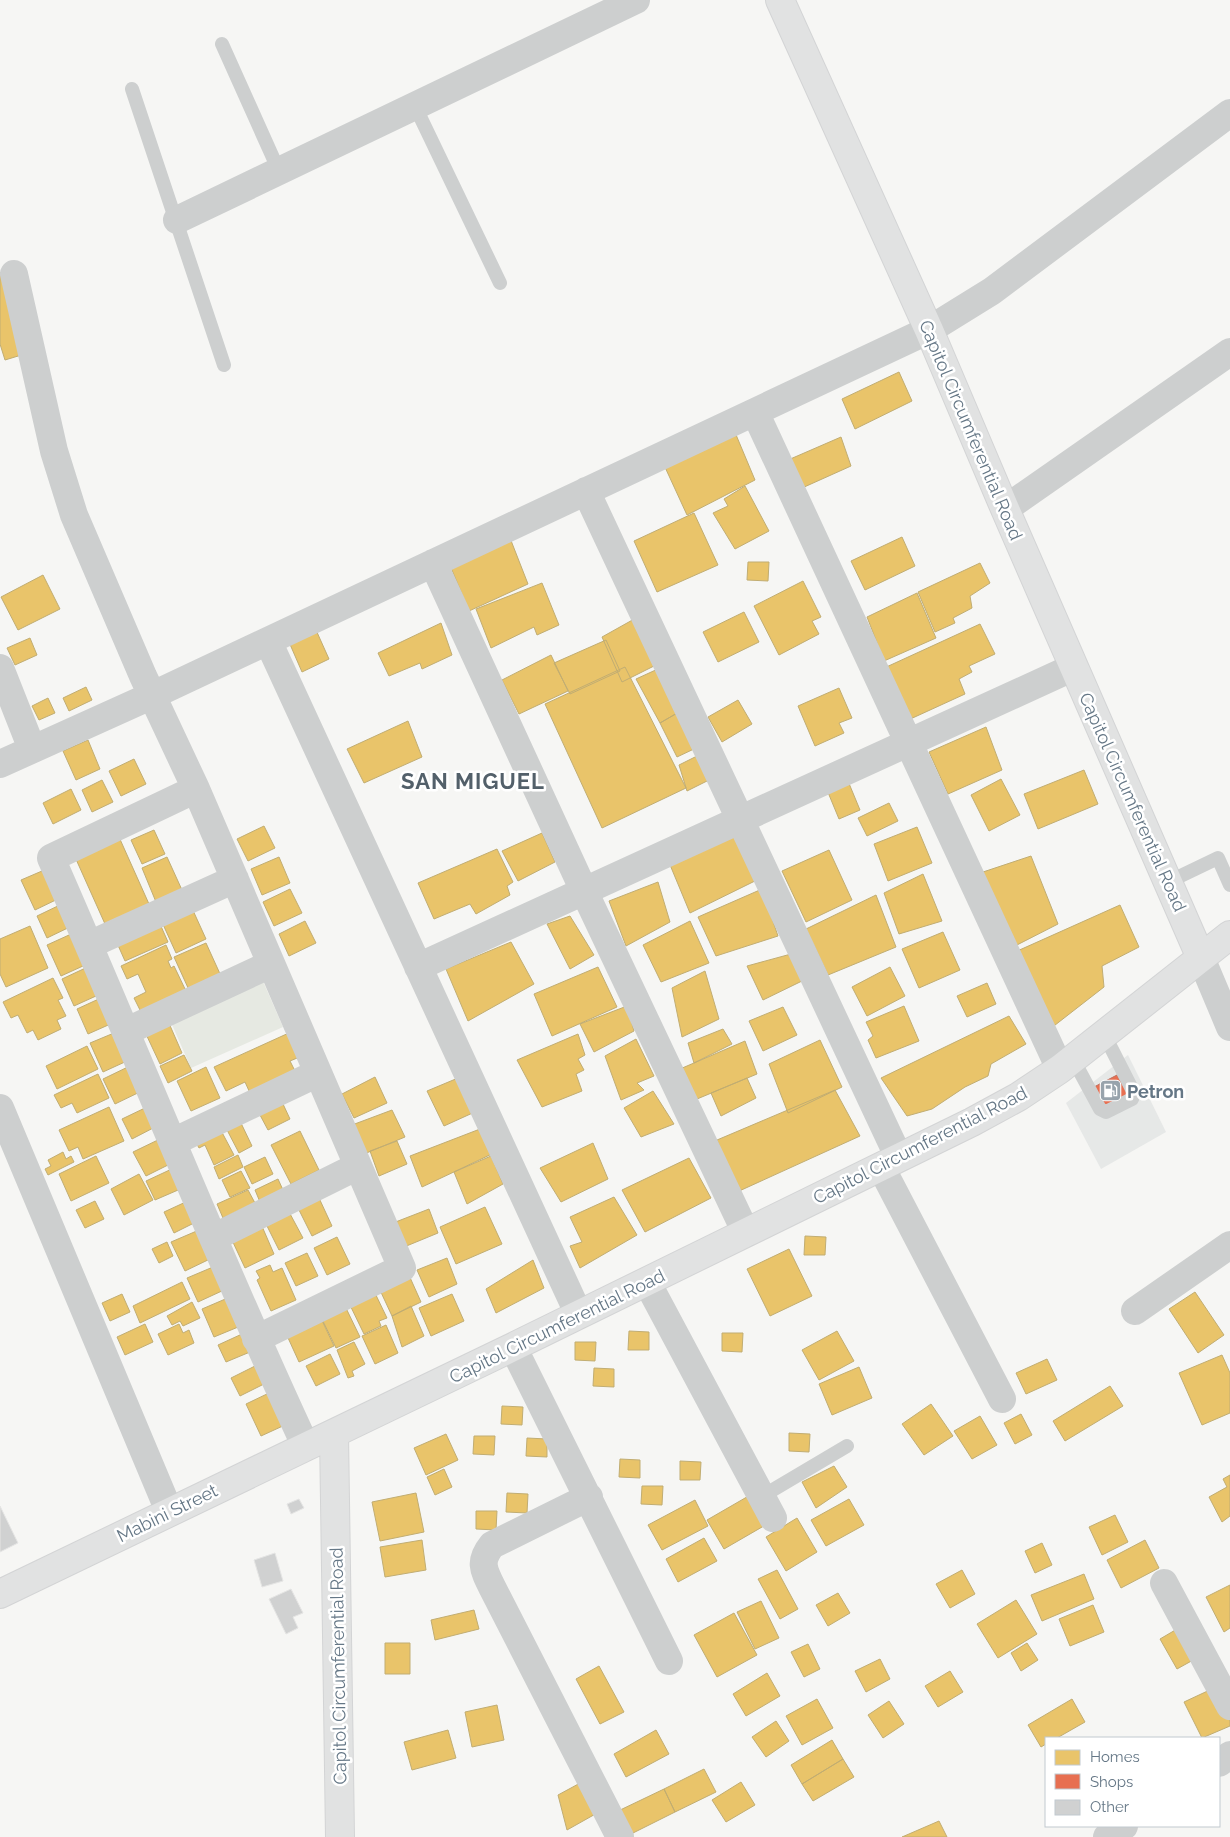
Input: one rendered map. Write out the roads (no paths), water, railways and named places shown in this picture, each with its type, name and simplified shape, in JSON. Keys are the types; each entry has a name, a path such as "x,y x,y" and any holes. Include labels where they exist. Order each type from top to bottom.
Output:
{"main road":[{"name":"Capitol Circumferential Road","path":"340,1837 334,1434 979,1118 1067,1064 1201,958 929,330 780,0"},
{"path":"1201,958 1230,935"},
{"name":"Mabini Street","path":"0,1594 169,1511 334,1434"}],"street":[{"path":"177,220 636,0"},
{"path":"0,764 153,695 929,330 992,290 1230,113"},
{"path":"14,274 54,451 74,516 196,789 402,1268 256,1339"},
{"path":"1005,509 1230,352"},
{"path":"755,412 908,743 1067,1064"},
{"path":"586,491 741,820 890,1162 1002,1400"},
{"path":"433,563 584,892 746,1233"},
{"path":"268,640 579,1315"},
{"path":"0,668 32,749"},
{"path":"418,967 1074,668"},
{"path":"196,789 51,858 127,1031 256,1339 306,1447"},
{"path":"89,945 234,879"},
{"path":"1201,958 1230,1027"},
{"path":"127,1031 271,964"},
{"path":"173,1142 318,1073"},
{"path":"0,1108 169,1511"},
{"path":"213,1238 358,1166"},
{"path":"1136,1311 1230,1245"},
{"path":"647,1282 767,1508"},
{"path":"513,1347 669,1660"},
{"path":"589,1497 492,1545 484,1555 483,1564 489,1581 620,1837"},
{"path":"1164,1583 1230,1706"},
{"path":"1107,1837 1122,1827"}],"lane":[{"path":"222,44 279,171"},
{"path":"132,90 224,365"},
{"path":"415,106 500,283"},
{"path":"1168,882 1218,858 1230,885"},
{"path":"1067,1064 1100,1109 1106,1112 1132,1099 1134,1093 1104,1034"},
{"path":"767,1508 847,1446"}],"place":[{"name":"Petron","path":"1111,1091"}],"district":[{"name":"SAN MIGUEL","path":"473,781"}]}
